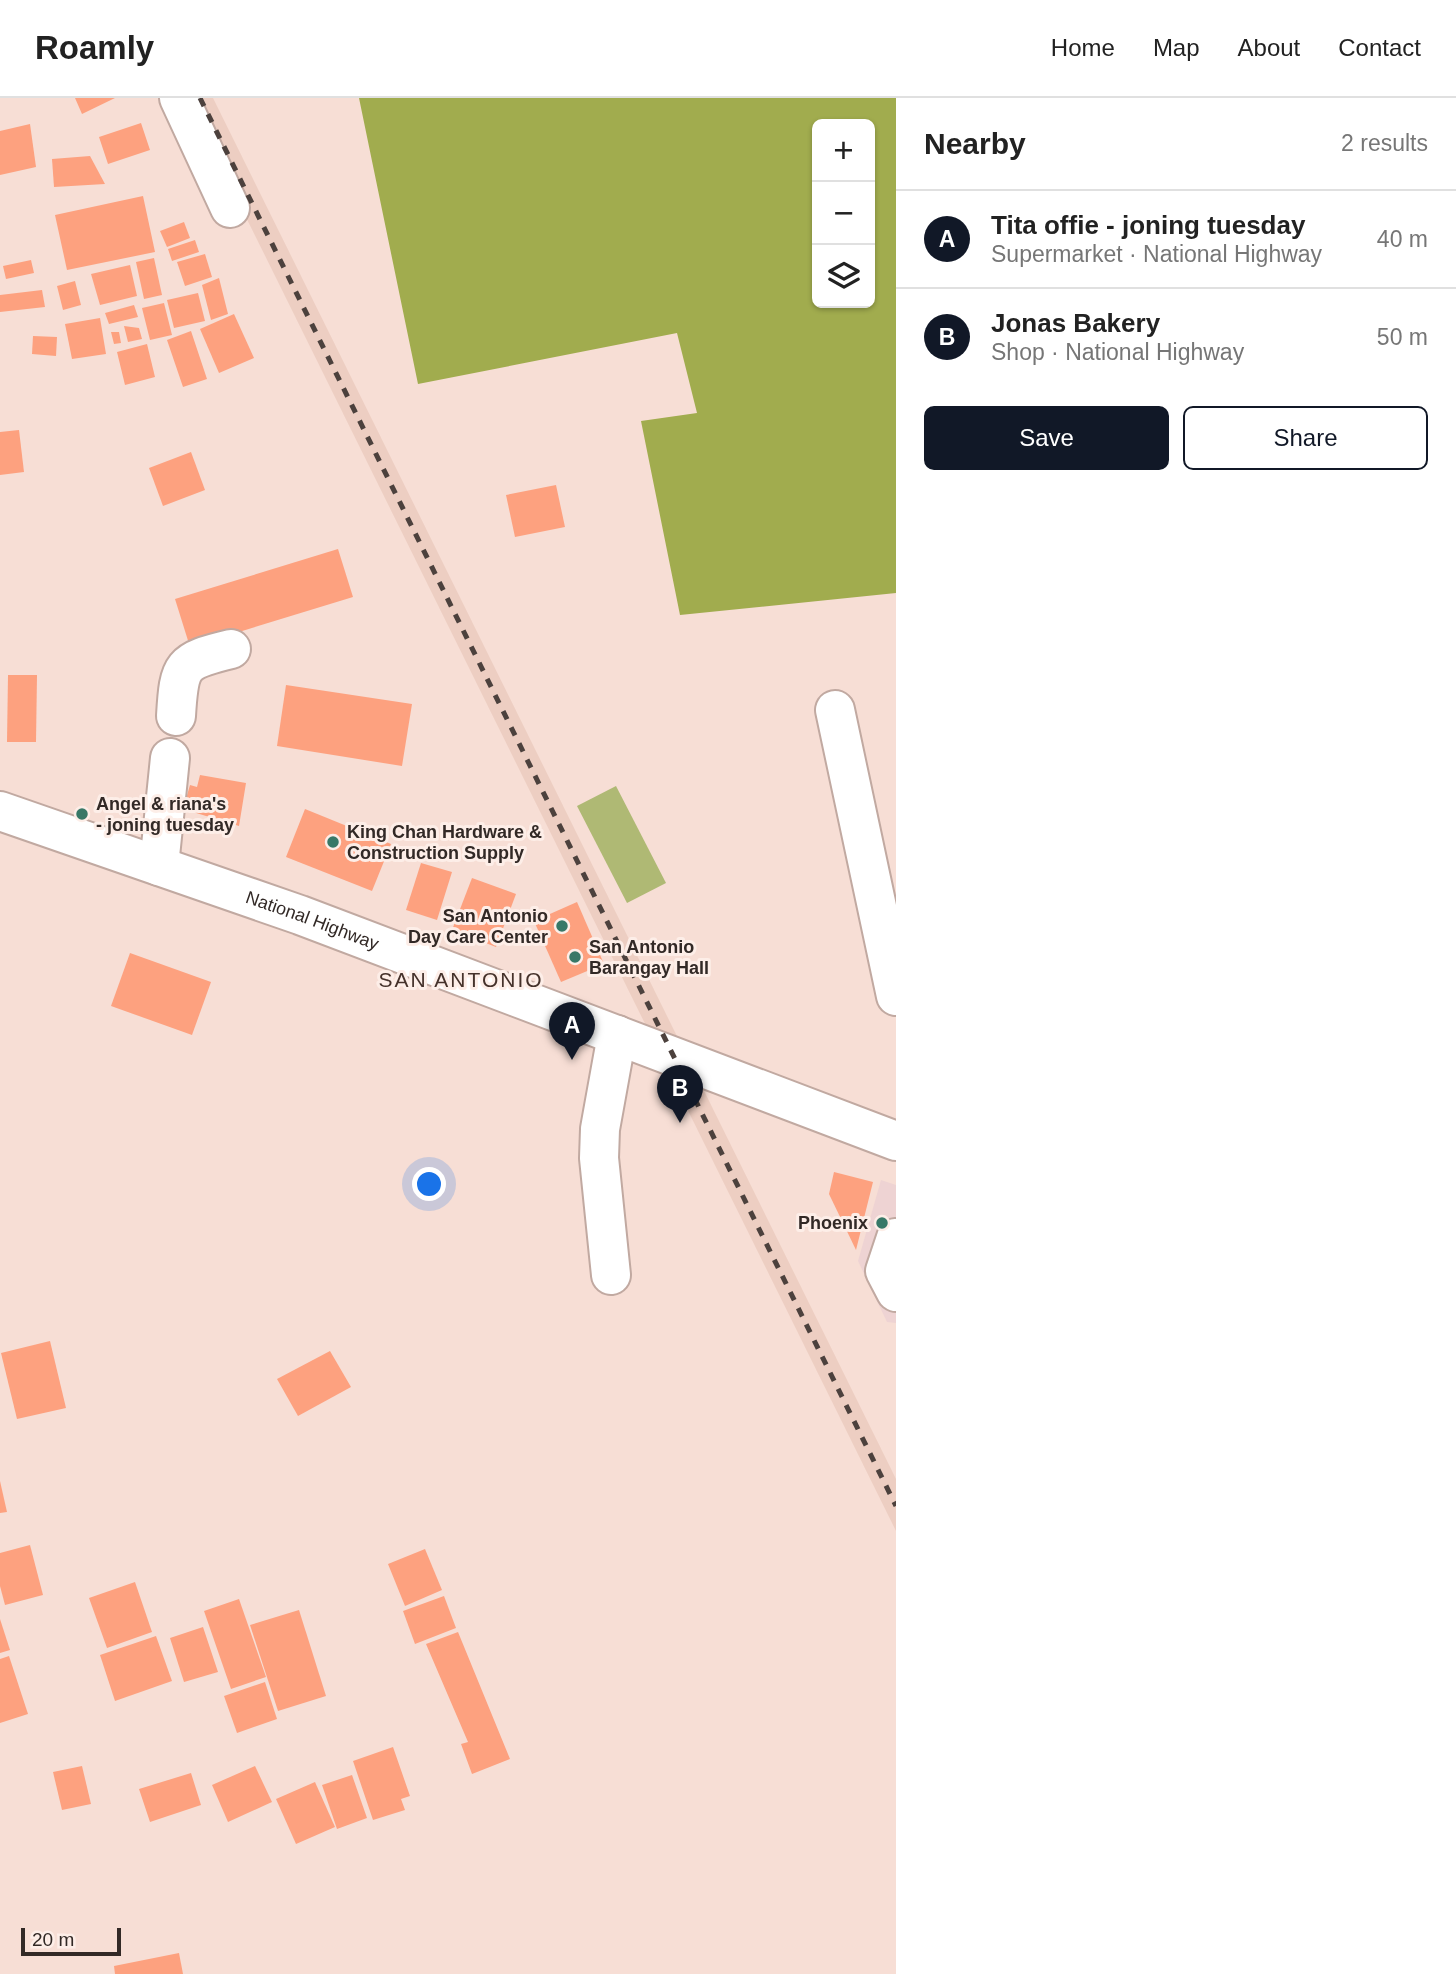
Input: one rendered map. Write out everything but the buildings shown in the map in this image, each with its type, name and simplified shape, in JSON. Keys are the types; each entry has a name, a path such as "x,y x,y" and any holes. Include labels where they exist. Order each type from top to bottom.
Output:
{"main road":[{"path":"179,98 230,208"},
{"path":"176,716 180,674 196,657 231,649"},
{"path":"835,710 896,996"},
{"path":"159,866 170,758"},
{"name":"National Highway","path":"0,811 300,915 896,1141"},
{"path":"611,1275 599,1149 617,1035"},
{"path":"896,1238 885,1271 896,1292"}],"shaded area":[{"path":"187,98 213,98 896,1479 896,1531"},
{"name":"Phoenix","path":"881,1180 896,1185 896,1323 887,1322 858,1261"}],"green space":[{"path":"359,98 896,98 896,593 680,615 641,421 697,413 677,333 418,384"},
{"path":"616,786 666,883 627,903 577,806"}],"railway":[{"path":"200,98 896,1506"}],"place":[{"name":"Angel & riana's - joning tuesday","path":"82,814"},
{"name":"King Chan Hardware & Construction Supply","path":"333,842"},
{"name":"San Antonio Day Care Center","path":"562,926"},
{"name":"San Antonio Barangay Hall","path":"575,957"},
{"name":"Tita offie - joning tuesday","path":"572,1060"},
{"name":"Jonas Bakery","path":"680,1123"},
{"name":"Phoenix","path":"882,1223"}],"district":[{"name":"SAN ANTONIO","path":"461,979"}]}
